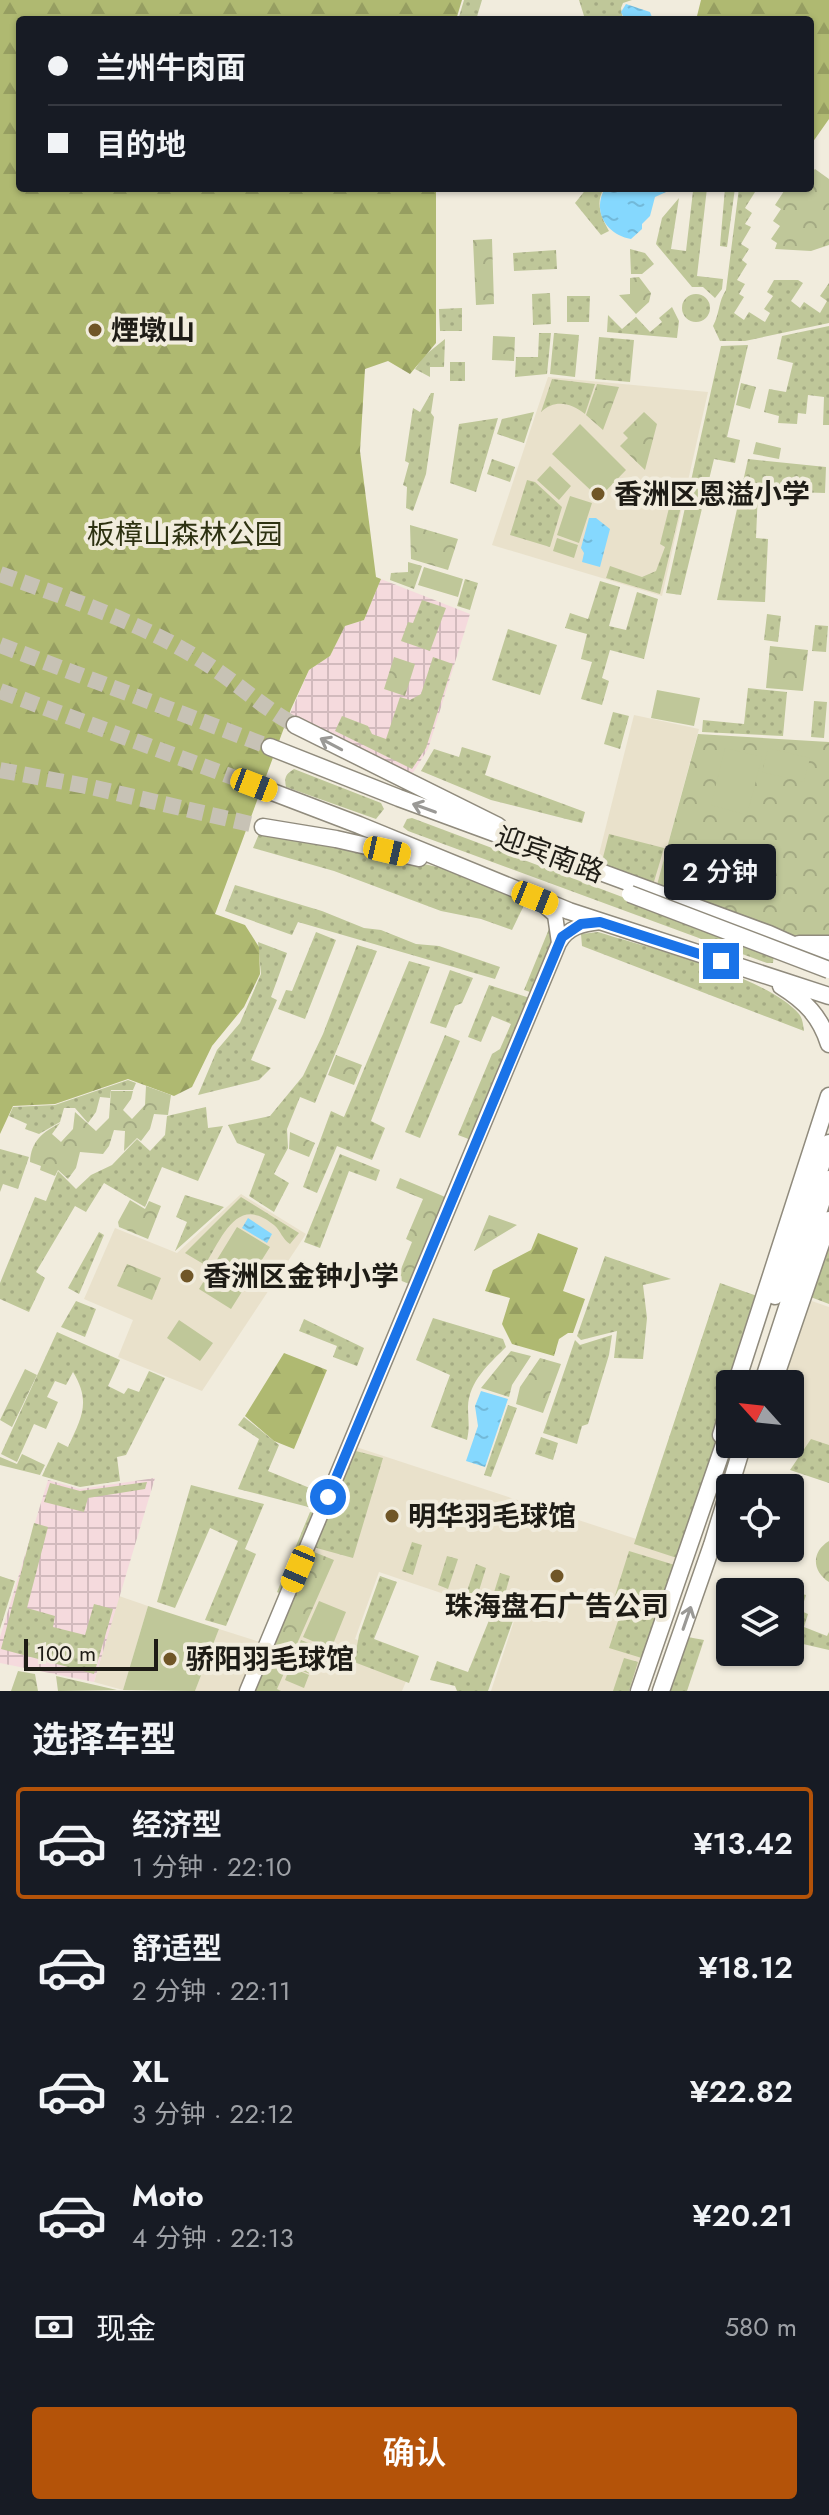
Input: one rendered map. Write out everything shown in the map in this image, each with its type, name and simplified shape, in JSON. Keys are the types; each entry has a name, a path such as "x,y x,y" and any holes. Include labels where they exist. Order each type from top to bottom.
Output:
{"main road":[{"path":"295,725 485,819 564,868 829,970"},
{"name":"迎宾南路","path":"270,747 777,938 829,961"},
{"path":"254,785 600,922 829,995"},
{"path":"263,827 336,839 463,868"},
{"path":"535,898 555,915 559,943"},
{"path":"247,1691 559,943 562,937 581,924 600,922"},
{"path":"777,938 805,945 829,944"},
{"path":"751,971 772,970 781,964 784,952 777,938"},
{"path":"751,971 804,1002 820,1021 829,1044"},
{"path":"741,1370 829,1096"},
{"path":"750,1370 829,1143"},
{"path":"768,1370 829,1179"},
{"path":"769,1370 829,1202"},
{"path":"778,1370 829,1220"},
{"path":"683,1563 716,1452"},
{"path":"639,1691 719,1458"},
{"path":"661,1691 742,1458"},
{"path":"712,1545 716,1534"}],"shaded area":[{"name":"香洲区恩溢小学","path":"548,377 708,392 662,596 492,545"},
{"path":"381,579 470,614 428,749 407,782 287,721 309,670 330,656 345,626 364,620"},
{"path":"634,715 699,729 655,892 595,870"},
{"name":"香洲区金钟小学","path":"241,1194 306,1234 202,1391 118,1357 133,1320 84,1299 115,1228 177,1253"},
{"path":"803,1298 829,1307 829,1461 804,1453 804,1370 777,1370"},
{"path":"350,1445 685,1555 639,1691 491,1691 515,1618 379,1572 355,1639 415,1660 402,1691 195,1691 219,1629 266,1644"},
{"path":"155,1478 94,1682 0,1663 0,1637 48,1480 80,1489"},
{"path":"119,1596 148,1606 123,1690 94,1682"}],"green space":[{"name":"板樟山森林公园","path":"0,0 462,0 457,16 16,16 16,192 436,192 436,343 410,374 388,361 365,369 360,451 376,577 381,579 364,620 345,626 330,656 309,670 291,709 215,914 245,925 259,947 260,974 244,1007 212,1046 192,1087 174,1096 128,1079 55,1104 13,1106 0,1134"},
{"path":"464,0 482,0 477,16 459,16"},
{"path":"579,0 632,0 623,3 622,16 584,16"},
{"path":"701,0 829,0 829,119 814,140 814,16 697,16"},
{"path":"814,170 829,179 829,245 811,251 775,249 777,243 771,239 780,226 773,221 781,209 775,205 783,192 814,192"},
{"path":"584,192 603,192 600,210 609,231 601,235 575,203"},
{"path":"693,192 707,192 697,276 723,279 722,289 715,298 703,287 692,287 656,244 662,218 679,198 671,249 686,251"},
{"path":"725,192 734,192 727,247 720,246"},
{"path":"738,192 755,192 745,208 752,213 745,224 751,227 741,244 749,249 742,260 747,264 737,280 745,284 739,294 744,297 734,313 744,320 749,312 765,322 770,313 764,309 773,296 767,292 774,280 798,280 803,283 791,301 800,308 804,302 820,313 827,301 820,296 829,283 829,323 745,341 720,341 713,326 726,290"},
{"path":"492,239 494,304 476,305 473,240"},
{"path":"630,249 645,253 654,264 642,274 631,274"},
{"path":"556,250 557,269 514,271 513,253"},
{"path":"639,277 651,293 649,302 636,314 619,295 630,294 630,278"},
{"path":"550,293 551,324 533,325 532,294"},
{"path":"696,294 706,298 710,308 706,318 696,322 686,318 682,308 686,298"},
{"path":"567,296 590,296 589,322 567,322"},
{"path":"672,307 679,321 677,338 607,332 608,315 622,329 636,317 650,332 662,322 659,318"},
{"path":"462,308 462,331 440,331 439,309"},
{"path":"829,326 829,425 823,425 824,397 808,395 806,414 798,413 797,424 778,423 779,416 764,412 769,389 786,392 793,363 777,359 782,336"},
{"path":"539,333 551,333 547,374 515,377 516,357 538,357"},
{"path":"554,333 579,335 575,377 550,374"},
{"path":"493,336 515,337 514,361 492,360"},
{"path":"599,337 634,340 630,382 595,379"},
{"path":"445,339 444,367 430,367 430,377 415,369 424,356"},
{"path":"748,345 727,437 740,440 735,463 714,459 681,595 666,593 721,346"},
{"path":"450,362 465,362 465,381 450,381"},
{"path":"552,379 595,384 585,414 563,404 552,405 541,412"},
{"path":"741,383 756,387 750,409 736,405"},
{"path":"597,384 619,387 603,430 586,415"},
{"path":"431,393 434,393 431,413 434,417 426,474 413,511 406,508 407,487 403,485 409,463 405,461 413,408 420,412"},
{"path":"534,412 524,443 497,434 502,419"},
{"path":"644,412 657,424 645,470 620,446 628,438 623,433"},
{"path":"498,418 476,492 450,483 459,424"},
{"path":"580,424 626,470 599,498 552,454"},
{"path":"756,442 781,448 779,459 753,454"},
{"path":"492,459 515,467 510,482 487,474"},
{"path":"748,459 826,467 825,493 758,491 756,538 768,539 765,602 717,600"},
{"path":"550,466 571,486 559,500 537,480"},
{"path":"527,480 535,482 562,507 550,547 510,535"},
{"path":"674,488 685,490 660,594 606,578 610,566 642,577 656,571 665,547 660,544"},
{"path":"570,496 592,503 579,543 557,535"},
{"path":"410,525 458,539 448,570 411,559"},
{"path":"557,538 578,545 574,558 553,551"},
{"path":"408,562 422,566 414,589 390,580 391,573 408,572"},
{"path":"424,567 463,579 458,597 418,585"},
{"path":"465,579 478,583 470,610 457,606"},
{"path":"600,581 620,587 609,626 626,630 637,592 658,599 644,659 610,650 602,678 609,681 602,705 581,699 592,662 581,659 587,634 565,628 570,613 588,619"},
{"path":"422,600 446,608 430,651 401,641 408,622 413,623"},
{"path":"767,614 781,616 778,642 764,640"},
{"path":"815,625 828,626 826,652 812,651"},
{"path":"508,629 557,645 540,695 492,680"},
{"path":"770,646 808,650 803,691 766,688"},
{"path":"394,657 415,664 405,696 384,689"},
{"path":"433,657 453,664 426,748 412,769 335,731 342,716 368,726 372,734 386,739 400,697 410,700 421,694"},
{"path":"748,688 787,692 783,736 702,732 703,720 744,724"},
{"path":"657,690 700,698 694,726 651,718"},
{"path":"814,701 827,702 824,738 811,737"},
{"path":"613,712 629,716 620,749 604,744"},
{"path":"698,734 829,742 829,943 816,945 655,892"},
{"path":"462,747 491,756 485,775 585,812 582,823 491,800 421,771 434,749 459,757"},
{"path":"725,748 762,757 747,815 711,805"},
{"path":"768,748 810,758 804,782 762,772"},
{"path":"294,769 381,803 384,809 376,819 286,787 286,776"},
{"path":"412,818 774,954 773,963 408,831 403,827 407,819"},
{"path":"261,829 461,872 527,899 512,930 481,919 441,911 334,871 253,848"},
{"path":"609,834 664,848 653,885 601,865"},
{"path":"235,885 322,911 364,928 381,930 416,944 439,946 500,967 495,979 298,922 292,935 225,911"},
{"path":"551,924 557,944 536,994 524,990"},
{"path":"316,932 336,940 305,1019 278,1009 286,990 292,991"},
{"path":"598,932 706,965 762,987 784,1000 799,1014 804,1031 582,946 581,934"},
{"path":"258,942 287,953 271,997 277,1000 251,1060 271,1068 259,1080 198,1095 217,1050 240,1023 261,974"},
{"path":"357,945 377,951 315,1103 300,1097 287,1129 288,1148 274,1174 289,1183 274,1212 249,1196 265,1154 237,1143 228,1125 270,1116 303,1076 323,1034"},
{"path":"409,961 430,967 371,1121 385,1128 372,1160 337,1146 317,1193 303,1187 331,1111 344,1117"},
{"path":"450,970 473,978 462,1003 455,1006 446,1028 430,1023"},
{"path":"489,985 533,999 474,1141 458,1135 492,1054 500,1049 511,1024 492,1016 481,1042 468,1037"},
{"path":"445,1035 460,1041 420,1138 405,1132"},
{"path":"336,1055 362,1065 354,1085 328,1075"},
{"path":"128,1080 136,1083 133,1090 111,1090 110,1098 100,1097 96,1112 88,1123 75,1108 64,1108 60,1122 39,1134 25,1129 27,1124 9,1116 13,1107 55,1105"},
{"path":"146,1086 171,1095 168,1115 154,1114 150,1129 141,1141 137,1138 124,1151 125,1131 114,1130 103,1154 80,1152 76,1168 68,1179 58,1170 55,1176 30,1162 35,1143 43,1134 60,1123 52,1134 61,1142 73,1129 75,1112 96,1131 109,1118 111,1091 133,1091 123,1110 132,1119 145,1105"},
{"path":"206,1107 208,1128 223,1126 198,1181 162,1167 145,1207 104,1183 86,1212 75,1206 36,1272 45,1278 29,1312 0,1299 0,1283 35,1197 46,1201 58,1171 76,1189 91,1175 112,1165 137,1139 150,1151 165,1135 167,1116"},
{"path":"290,1132 315,1143 309,1157 289,1149"},
{"path":"0,1149 29,1157 18,1189 3,1184 0,1192"},
{"path":"340,1154 380,1170 376,1181 349,1171 320,1248 304,1242"},
{"path":"400,1178 450,1199 414,1286 397,1279 412,1242 406,1239 423,1199 396,1188"},
{"path":"185,1195 224,1207 175,1251 187,1222 176,1217"},
{"path":"241,1197 299,1233 290,1244 274,1225 250,1214 232,1223 205,1265 185,1253"},
{"path":"130,1200 145,1209 149,1201 161,1206 148,1239 119,1227 118,1222"},
{"path":"489,1215 517,1225 474,1251"},
{"path":"237,1227 270,1247 231,1309 199,1289"},
{"path":"99,1232 104,1235 79,1294 68,1288"},
{"path":"829,1232 829,1304 808,1296"},
{"path":"538,1233 578,1248 563,1291 585,1299 573,1333 559,1339 554,1356 512,1344 502,1324 510,1298 485,1291 493,1270 531,1250"},
{"path":"605,1256 671,1279 643,1285 647,1318 643,1359 614,1358 617,1331 581,1340 577,1336"},
{"path":"127,1264 161,1278 152,1300 117,1286"},
{"path":"720,1283 760,1297 735,1370 716,1370 716,1441 680,1559 634,1544"},
{"path":"76,1301 96,1309 85,1337 61,1327"},
{"path":"433,1318 503,1339 506,1347 481,1374 472,1389 467,1440 431,1427 450,1375 416,1360"},
{"path":"304,1319 364,1348 357,1366 333,1357 337,1346 299,1331"},
{"path":"179,1320 213,1343 200,1361 167,1338"},
{"path":"57,1332 120,1360 108,1386 124,1394 128,1388 139,1392 149,1371 165,1378 126,1455 117,1457 120,1481 80,1487 42,1476 58,1442 68,1447 80,1418 82,1392 73,1372 66,1385 55,1381 47,1397 58,1402 46,1429 34,1424 17,1462 1,1454"},
{"path":"612,1335 588,1424 582,1426 577,1444 543,1433 575,1340 580,1345"},
{"path":"511,1351 531,1356 512,1385 509,1397 481,1388"},
{"path":"284,1353 327,1370 294,1449 274,1441 245,1416"},
{"path":"540,1358 561,1364 543,1413 516,1404 520,1387"},
{"path":"25,1369 37,1375 12,1427 0,1420"},
{"path":"508,1405 517,1408 491,1477 484,1475"},
{"path":"244,1417 279,1445 268,1471 327,1495 320,1510 238,1489 259,1439 238,1425"},
{"path":"541,1437 558,1443 553,1460 535,1454"},
{"path":"811,1439 829,1445 829,1483 790,1470 798,1458 804,1458 804,1449"},
{"path":"352,1450 383,1458 353,1558 313,1547"},
{"path":"22,1454 45,1465 40,1475 0,1465 0,1457 17,1464"},
{"path":"147,1482 145,1489 88,1498 84,1512 44,1502 50,1483 80,1491"},
{"path":"191,1485 264,1504 245,1549 256,1554 226,1626 205,1620 238,1541 210,1528 175,1608 157,1602"},
{"path":"310,1512 320,1514 285,1596 277,1592"},
{"path":"34,1523 48,1527 27,1608 55,1616 53,1627 85,1635 94,1604 113,1609 94,1674 1,1649"},
{"path":"829,1541 829,1582 819,1572 816,1562 819,1550"},
{"path":"412,1542 422,1545 413,1575 402,1571"},
{"path":"309,1550 334,1560 277,1689 281,1691 250,1691"},
{"path":"629,1551 678,1566 645,1659 609,1648 623,1606 613,1602"},
{"path":"447,1556 458,1559 448,1589 438,1585"},
{"path":"476,1564 486,1568 477,1597 466,1594"},
{"path":"500,1573 510,1576 502,1605 491,1602"},
{"path":"0,1576 15,1581 0,1629"},
{"path":"380,1576 397,1582 374,1639 419,1656 409,1683 354,1662 359,1635"},
{"path":"319,1601 346,1612 331,1649 303,1637"},
{"name":"骄阳羽毛球馆","path":"148,1606 219,1629 195,1691 123,1690"},
{"path":"494,1608 515,1615 488,1691 457,1691 455,1686 430,1680 437,1661 468,1672"},
{"path":"804,1627 827,1636 829,1632 829,1650 804,1644"},
{"path":"682,1636 704,1640 687,1691 663,1691"},
{"path":"301,1640 321,1648 310,1674 290,1666"},
{"path":"624,1658 638,1662 629,1691 613,1691"},
{"path":"290,1667 309,1675 304,1688 285,1680"},
{"path":"18,1671 35,1674 38,1691 11,1691"},
{"path":"56,1676 117,1690 58,1691"}],"water":[{"path":"626,4 650,12 652,16 623,16 621,12"},
{"path":"603,192 666,192 655,197 650,216 631,239 615,233 604,221"},
{"path":"589,518 596,518 610,529 600,567 582,562 584,553 581,548"},
{"path":"248,1218 272,1234 267,1243 242,1228"},
{"path":"481,1391 508,1399 485,1467 466,1461 478,1426 475,1406"}],"tunnel":[{"path":"0,574 113,616 167,641 219,672 295,725"},
{"path":"0,645 270,747"},
{"path":"0,691 254,785"},
{"path":"0,770 91,787 263,827"}],"place":[{"name":"煙墩山","path":"95,330"},
{"name":"香洲区恩溢小学","path":"598,494"},
{"name":"香洲区金钟小学","path":"187,1276"},
{"name":"明华羽毛球馆","path":"392,1516"},
{"name":"珠海盘石广告公司","path":"557,1576"},
{"name":"骄阳羽毛球馆","path":"170,1659"}],"route":[{"path":"328,1497 562,937 581,924 600,922 721,961"}]}
